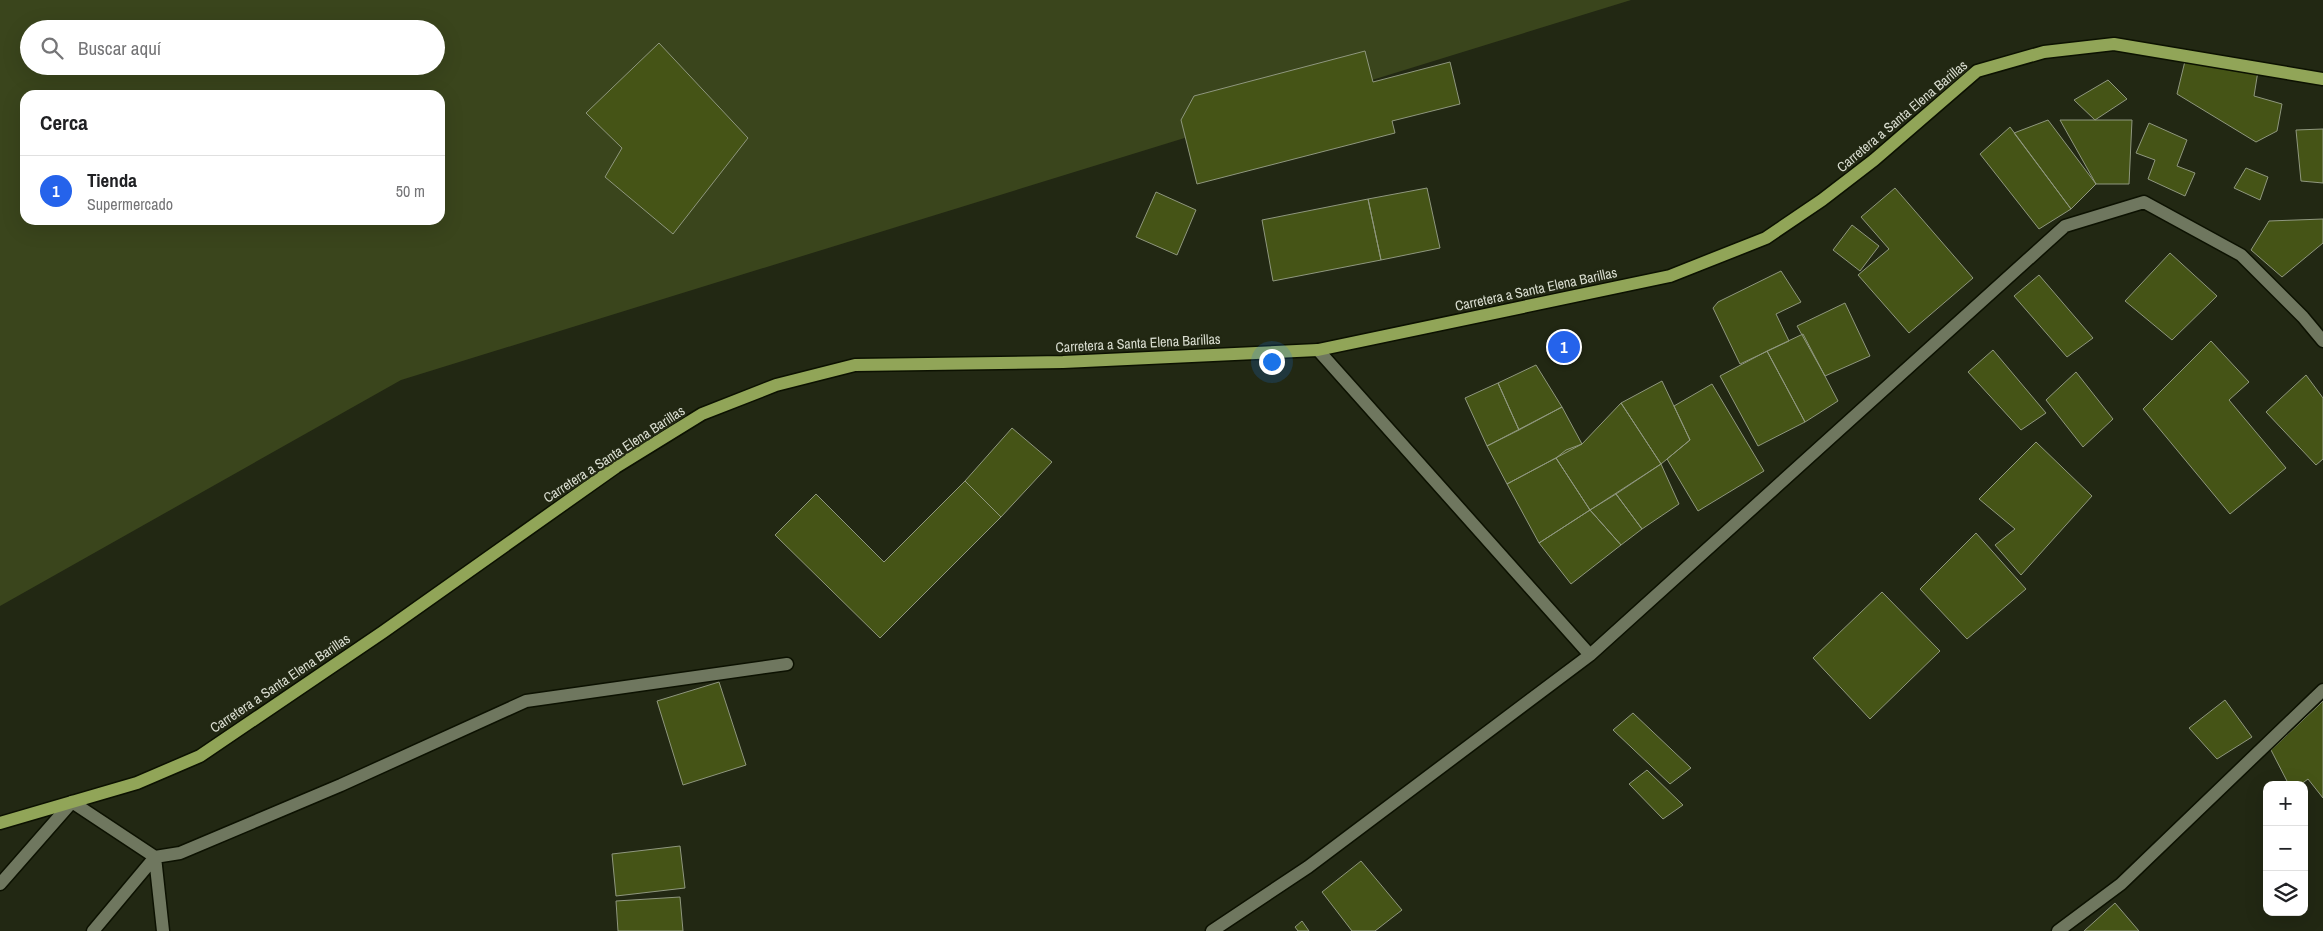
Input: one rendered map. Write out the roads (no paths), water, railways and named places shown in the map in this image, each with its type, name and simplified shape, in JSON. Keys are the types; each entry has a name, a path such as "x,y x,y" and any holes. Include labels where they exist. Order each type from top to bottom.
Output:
{"main road":[{"name":"Carretera a Santa Elena Barillas","path":"0,823 137,782 200,756 383,632 616,467 702,414 776,385 854,365 1062,362 1318,350 1670,276 1766,238 1822,200 1874,160 1978,71 2044,52 2114,44 2323,79"}],"street":[{"path":"1212,931 1308,867 1590,655 2064,226 2144,202 2241,254 2303,317 2323,341"},
{"path":"1318,350 1590,655"},
{"path":"93,931 155,857 180,853 341,785 526,701 787,664"},
{"path":"2058,931 2122,884 2323,690"},
{"path":"0,884 72,802 155,857"},
{"path":"155,857 163,931"}],"place":[{"name":"Tienda","path":"1564,347"}]}
